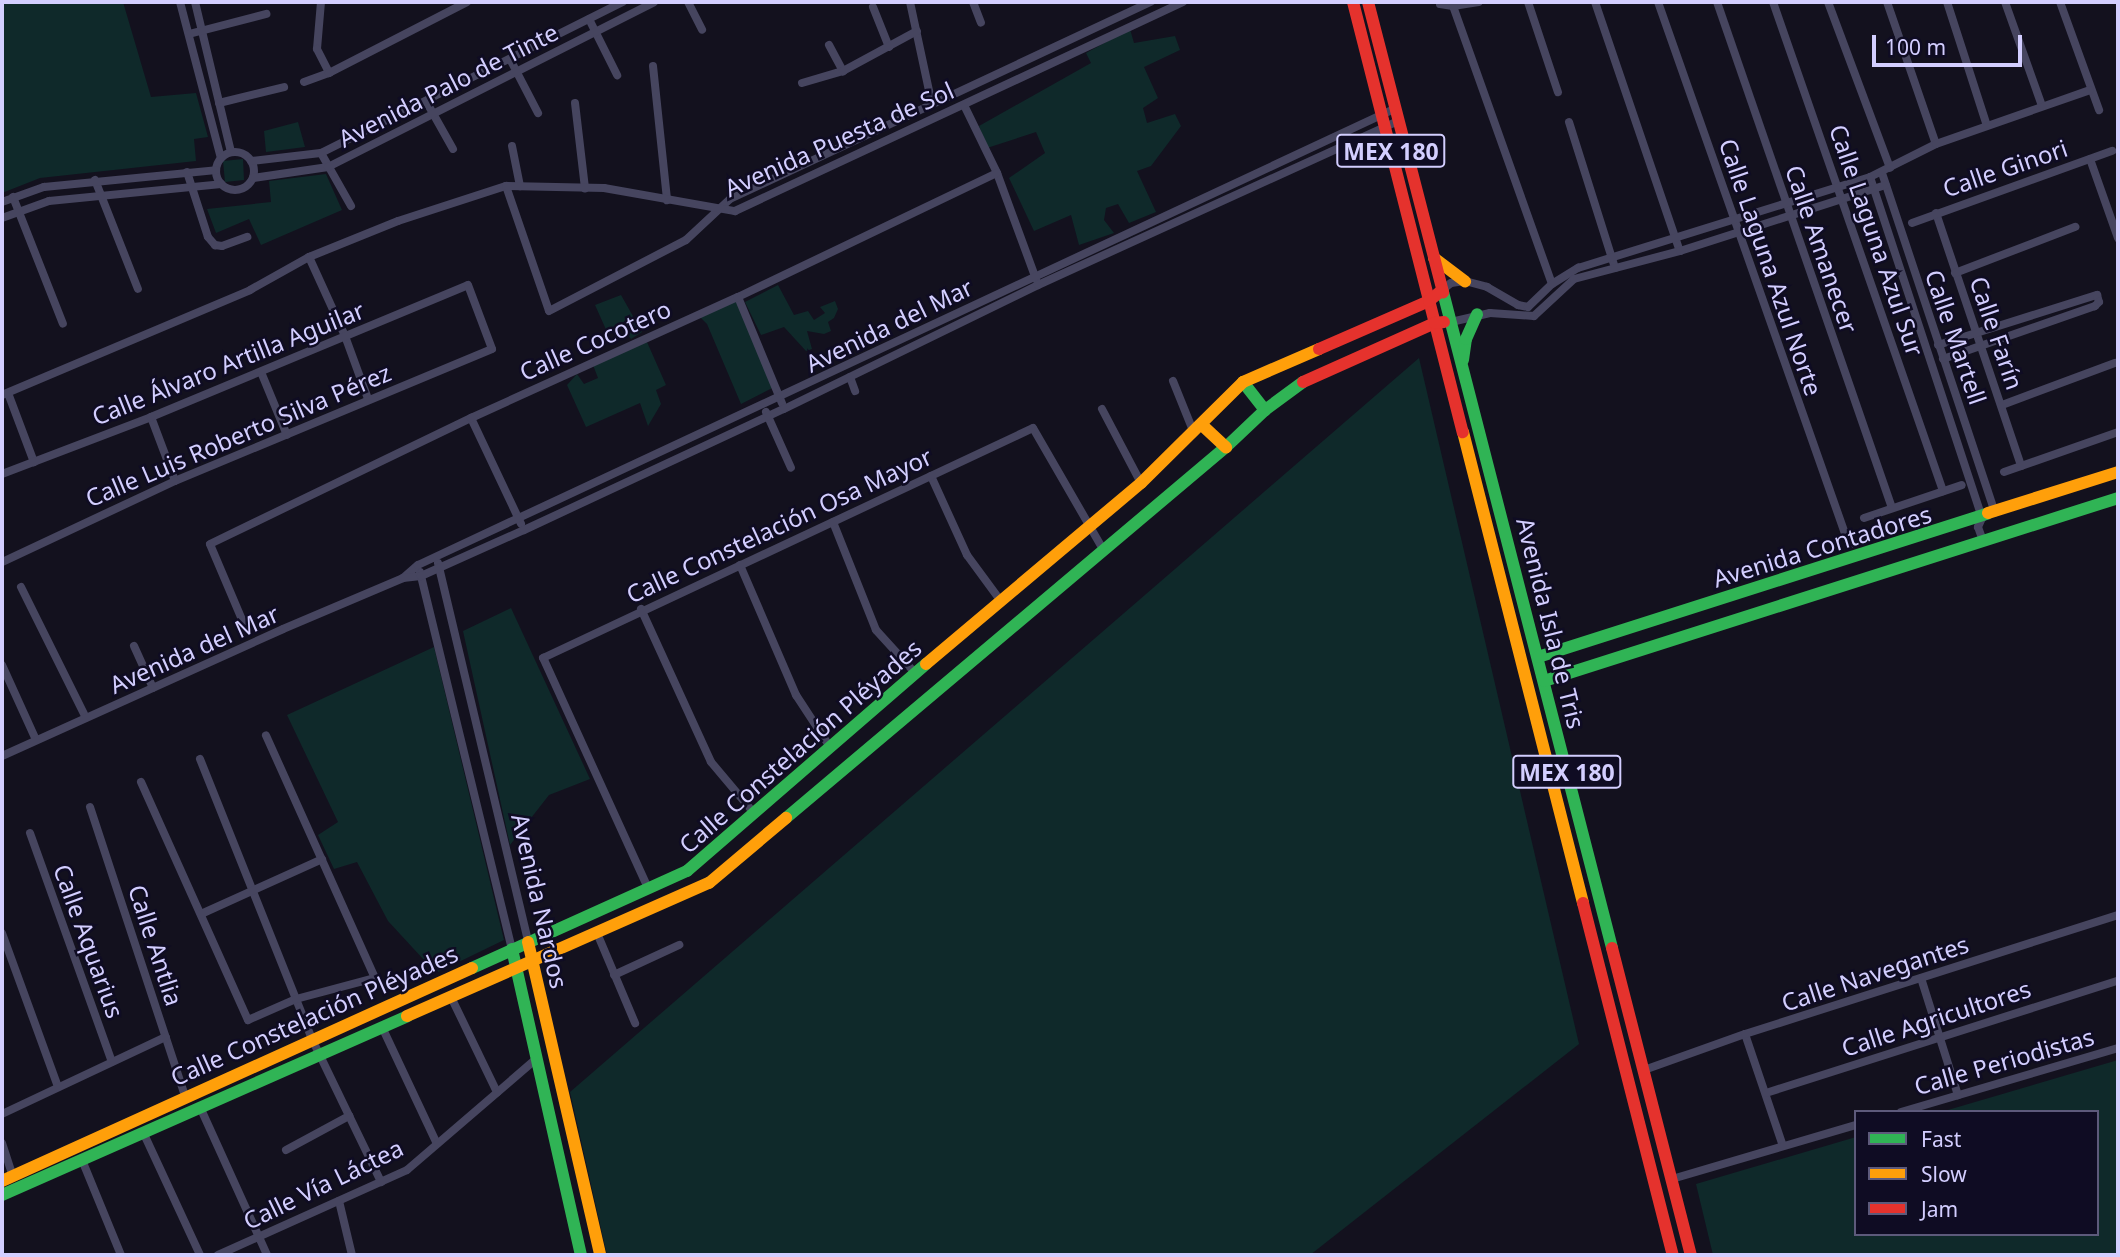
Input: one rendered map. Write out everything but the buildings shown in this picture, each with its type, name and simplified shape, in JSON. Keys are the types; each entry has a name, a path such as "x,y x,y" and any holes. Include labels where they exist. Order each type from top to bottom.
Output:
{"main road":[{"name":"Avenida Isla de Tris","path":"1353,2 1673,1255"},
{"name":"Avenida Isla de Tris","path":"1368,2 1463,363 1690,1255"},
{"path":"1434,258 1465,281"},
{"name":"Calle Constelación Pléyades","path":"7,1178 687,870 1140,483 1243,382 1429,301 1442,290"},
{"path":"1463,363 1466,339 1477,314"},
{"name":"Calle Constelación Pléyades","path":"2,1195 709,883 1104,551 1226,447 1265,410 1301,383 1435,323 1451,322"},
{"path":"1243,382 1265,410"},
{"path":"1198,429 1226,447"},
{"name":"Avenida Contadores","path":"1538,657 1982,518 2118,472"},
{"name":"Avenida Contadores","path":"1544,681 2118,498"},
{"path":"687,870 696,889"},
{"name":"Avenida Nardos","path":"528,942 600,1255"},
{"name":"Avenida Nardos","path":"512,949 581,1255"}],"street":[{"path":"180,2 221,158 216,170 221,184"},
{"path":"195,2 231,152"},
{"path":"321,2 317,49 329,73"},
{"path":"304,82 329,73 467,2"},
{"name":"Avenida Palo de Tinte","path":"251,161 321,153 623,2"},
{"name":"Avenida Palo de Tinte","path":"253,178 328,167 654,2"},
{"path":"688,2 702,30"},
{"path":"910,2 932,105"},
{"path":"973,2 981,23"},
{"name":"Avenida Puesta de Sol","path":"717,210 730,198 932,105 1140,4 1151,2"},
{"name":"Avenida Puesta de Sol","path":"717,210 735,211 1183,2"},
{"path":"1440,4 1453,6 1479,2"},
{"path":"1528,2 1559,92"},
{"path":"1595,2 1679,251"},
{"name":"Calle Laguna Azul Norte","path":"1658,2 1733,222 1849,545"},
{"name":"Calle Amanecer","path":"1717,2 1892,509"},
{"name":"Calle Laguna Azul Sur","path":"1773,2 1943,491"},
{"path":"1828,2 1890,168"},
{"path":"1887,2 1936,144"},
{"path":"1947,2 1987,126"},
{"path":"2005,2 2042,106"},
{"path":"2060,2 2099,110"},
{"path":"1453,6 1552,284"},
{"path":"873,7 889,47"},
{"path":"189,34 266,14"},
{"path":"589,19 617,75"},
{"path":"802,83 843,71 917,31"},
{"path":"829,45 843,71"},
{"path":"510,59 538,113"},
{"path":"653,66 667,200"},
{"path":"209,106 284,87"},
{"path":"1442,290 1451,283 1465,281 1487,287 1518,305 1528,307 1552,284 1578,268 1733,222 1882,173 1936,144 2090,90"},
{"path":"426,101 453,149"},
{"path":"575,103 585,188"},
{"path":"964,105 997,173 1037,280"},
{"path":"912,113 918,126"},
{"name":"Avenida del Mar","path":"403,578 421,576 438,562 519,520 1396,115"},
{"name":"Avenida del Mar","path":"2,756 403,578 418,565 438,562 524,530 784,409 1037,280 1396,115"},
{"path":"1569,122 1615,268"},
{"path":"850,142 857,154"},
{"path":"512,146 520,186"},
{"name":"Calle Ginori","path":"1912,223 2112,151"},
{"path":"2,218 49,201 100,194 221,184 238,190 253,178 251,161 239,152 231,152 221,158"},
{"path":"321,153 351,206"},
{"path":"2090,159 2118,238"},
{"path":"2,202 44,187 216,170"},
{"path":"187,172 208,237 215,245 222,246 247,237"},
{"name":"Calle Cocotero","path":"246,629 210,544 471,418 738,297 997,173"},
{"name":"Calle Martell","path":"1882,173 1995,513"},
{"path":"779,175 785,187"},
{"name":"Calle Martell","path":"1870,177 1982,518 1978,527 1983,541"},
{"path":"95,180 138,289"},
{"path":"34,461 5,394 250,290 309,257 398,221 506,186 604,188 717,210"},
{"path":"506,186 549,311 686,240 717,210"},
{"path":"1451,322 1477,314 1534,316 1574,279 1679,251 1886,186"},
{"path":"13,197 63,324"},
{"name":"Calle Farín","path":"1936,213 2021,466"},
{"path":"1955,273 2074,227"},
{"path":"309,257 345,336 368,399"},
{"name":"Calle Álvaro Artilla Aguilar","path":"2,474 261,372 468,285 492,349"},
{"path":"1938,345 2097,295 2099,305 1943,359"},
{"path":"738,297 784,409"},
{"path":"2036,313 2041,324"},
{"path":"1916,318 1928,314"},
{"name":"Calle Luis Roberto Silva Pérez","path":"2,562 175,481 492,349"},
{"path":"2002,405 2115,363"},
{"path":"261,372 287,435"},
{"path":"849,377 855,391"},
{"path":"1938,384 1950,379"},
{"path":"1173,381 1198,429"},
{"path":"763,406 791,468"},
{"path":"1102,409 1140,483"},
{"path":"150,417 175,481"},
{"path":"471,418 524,530"},
{"name":"Calle Constelación Osa Mayor","path":"648,888 543,657 640,609 1033,428 1088,526"},
{"path":"2004,472 2118,432"},
{"path":"931,477 967,555 1000,600"},
{"path":"1864,517 1962,485"},
{"path":"833,522 876,630 916,674"},
{"path":"1088,526 1104,551"},
{"name":"Avenida Nardos","path":"438,562 528,942"},
{"name":"Avenida Nardos","path":"418,565 512,949"},
{"path":"740,565 796,695 830,747"},
{"path":"21,587 86,718"},
{"path":"640,609 712,762 754,813"},
{"path":"134,646 153,688"},
{"path":"2,665 36,740"},
{"path":"141,782 248,1020 296,999 375,978 266,735"},
{"path":"200,759 312,1039 381,1182"},
{"name":"Calle Antlia","path":"90,807 185,1096"},
{"name":"Calle Aquarius","path":"30,833 112,1062"},
{"path":"201,914 322,859"},
{"name":"Calle Navegantes","path":"1644,1070 1745,1034 2118,915"},
{"path":"2,933 58,1087"},
{"path":"597,933 635,1023"},
{"path":"614,975 679,945"},
{"path":"1921,978 1958,1095"},
{"name":"Calle Agricultores","path":"1766,1093 2118,981"},
{"path":"451,997 497,1093"},
{"path":"382,1027 437,1144"},
{"path":"1745,1034 1783,1146"},
{"path":"2,1114 166,1037"},
{"name":"Calle Periodistas","path":"1908,1110 2118,1048"},
{"name":"Calle Vía Láctea","path":"218,1255 407,1170 536,1059"},
{"path":"200,1107 267,1255"},
{"path":"286,1150 349,1116"},
{"path":"1671,1179 1854,1126"},
{"path":"143,1132 200,1255"},
{"path":"2,1143 7,1178"},
{"path":"82,1160 121,1255"},
{"path":"339,1201 352,1255"}],"green space":[{"path":"2,2 123,2 151,97 196,93 208,137 194,139 196,161 40,178 2,193"},
{"path":"1130,29 1134,43 1175,36 1180,50 1144,67 1158,98 1143,108 1147,123 1175,114 1181,126 1151,166 1137,171 1156,212 1129,223 1118,204 1106,208 1104,220 1114,233 1079,245 1071,215 1034,231 1009,178 1045,153 1036,132 987,148 979,126 1091,63 1086,53"},
{"path":"298,122 305,147 266,152 264,131"},
{"path":"243,159 244,180 225,182 223,161"},
{"path":"326,174 342,210 261,245 249,219 216,233 207,209 271,202 269,181"},
{"path":"778,285 794,315 808,311 814,320 825,313 820,307 835,301 838,309 834,318 828,322 831,331 824,334 807,331 812,349 806,351 784,327 761,335 745,302"},
{"path":"621,295 642,332 631,339 622,327 608,334 595,305"},
{"path":"738,297 776,386 741,404 707,324 699,316"},
{"path":"647,342 666,385 656,390 661,404 648,426 640,403 586,427 567,385 577,374 584,384 598,378 593,365"},
{"path":"1419,358 1579,1044 1310,1255 607,1255 570,1092"},
{"path":"511,608 590,779 549,795 510,845 463,631"},
{"path":"434,647 504,940 436,973 388,921 357,862 334,869 318,835 338,822 287,715"},
{"path":"2118,1060 2118,1255 1713,1255 1696,1184 1854,1138 1854,1236 2099,1236 2099,1110 1948,1110"}],"traffic: fast":[{"path":"1443,292 1612,948"},
{"path":"1463,360 1466,339 1477,314"},
{"path":"1243,382 1265,410"},
{"path":"786,818 1226,447 1265,410 1303,382"},
{"path":"1544,681 2118,498"},
{"path":"1538,657 1988,513"},
{"path":"472,968 687,871 926,664"},
{"path":"512,949 581,1255"},
{"path":"2,1195 407,1016"}],"traffic: slow":[{"path":"1434,258 1465,281"},
{"path":"926,664 1141,483 1243,382 1319,349"},
{"path":"1202,425 1226,447"},
{"path":"1463,432 1583,903"},
{"path":"1988,513 2118,472"},
{"path":"407,1016 709,883 786,818"},
{"path":"528,942 600,1255"},
{"path":"2,1181 472,968"}],"traffic: jam":[{"path":"1353,2 1463,432"},
{"path":"1368,2 1443,292"},
{"path":"1319,349 1429,301 1442,290"},
{"path":"1303,382 1435,323 1444,322"},
{"path":"1583,903 1673,1255"},
{"path":"1612,948 1691,1255"}]}
